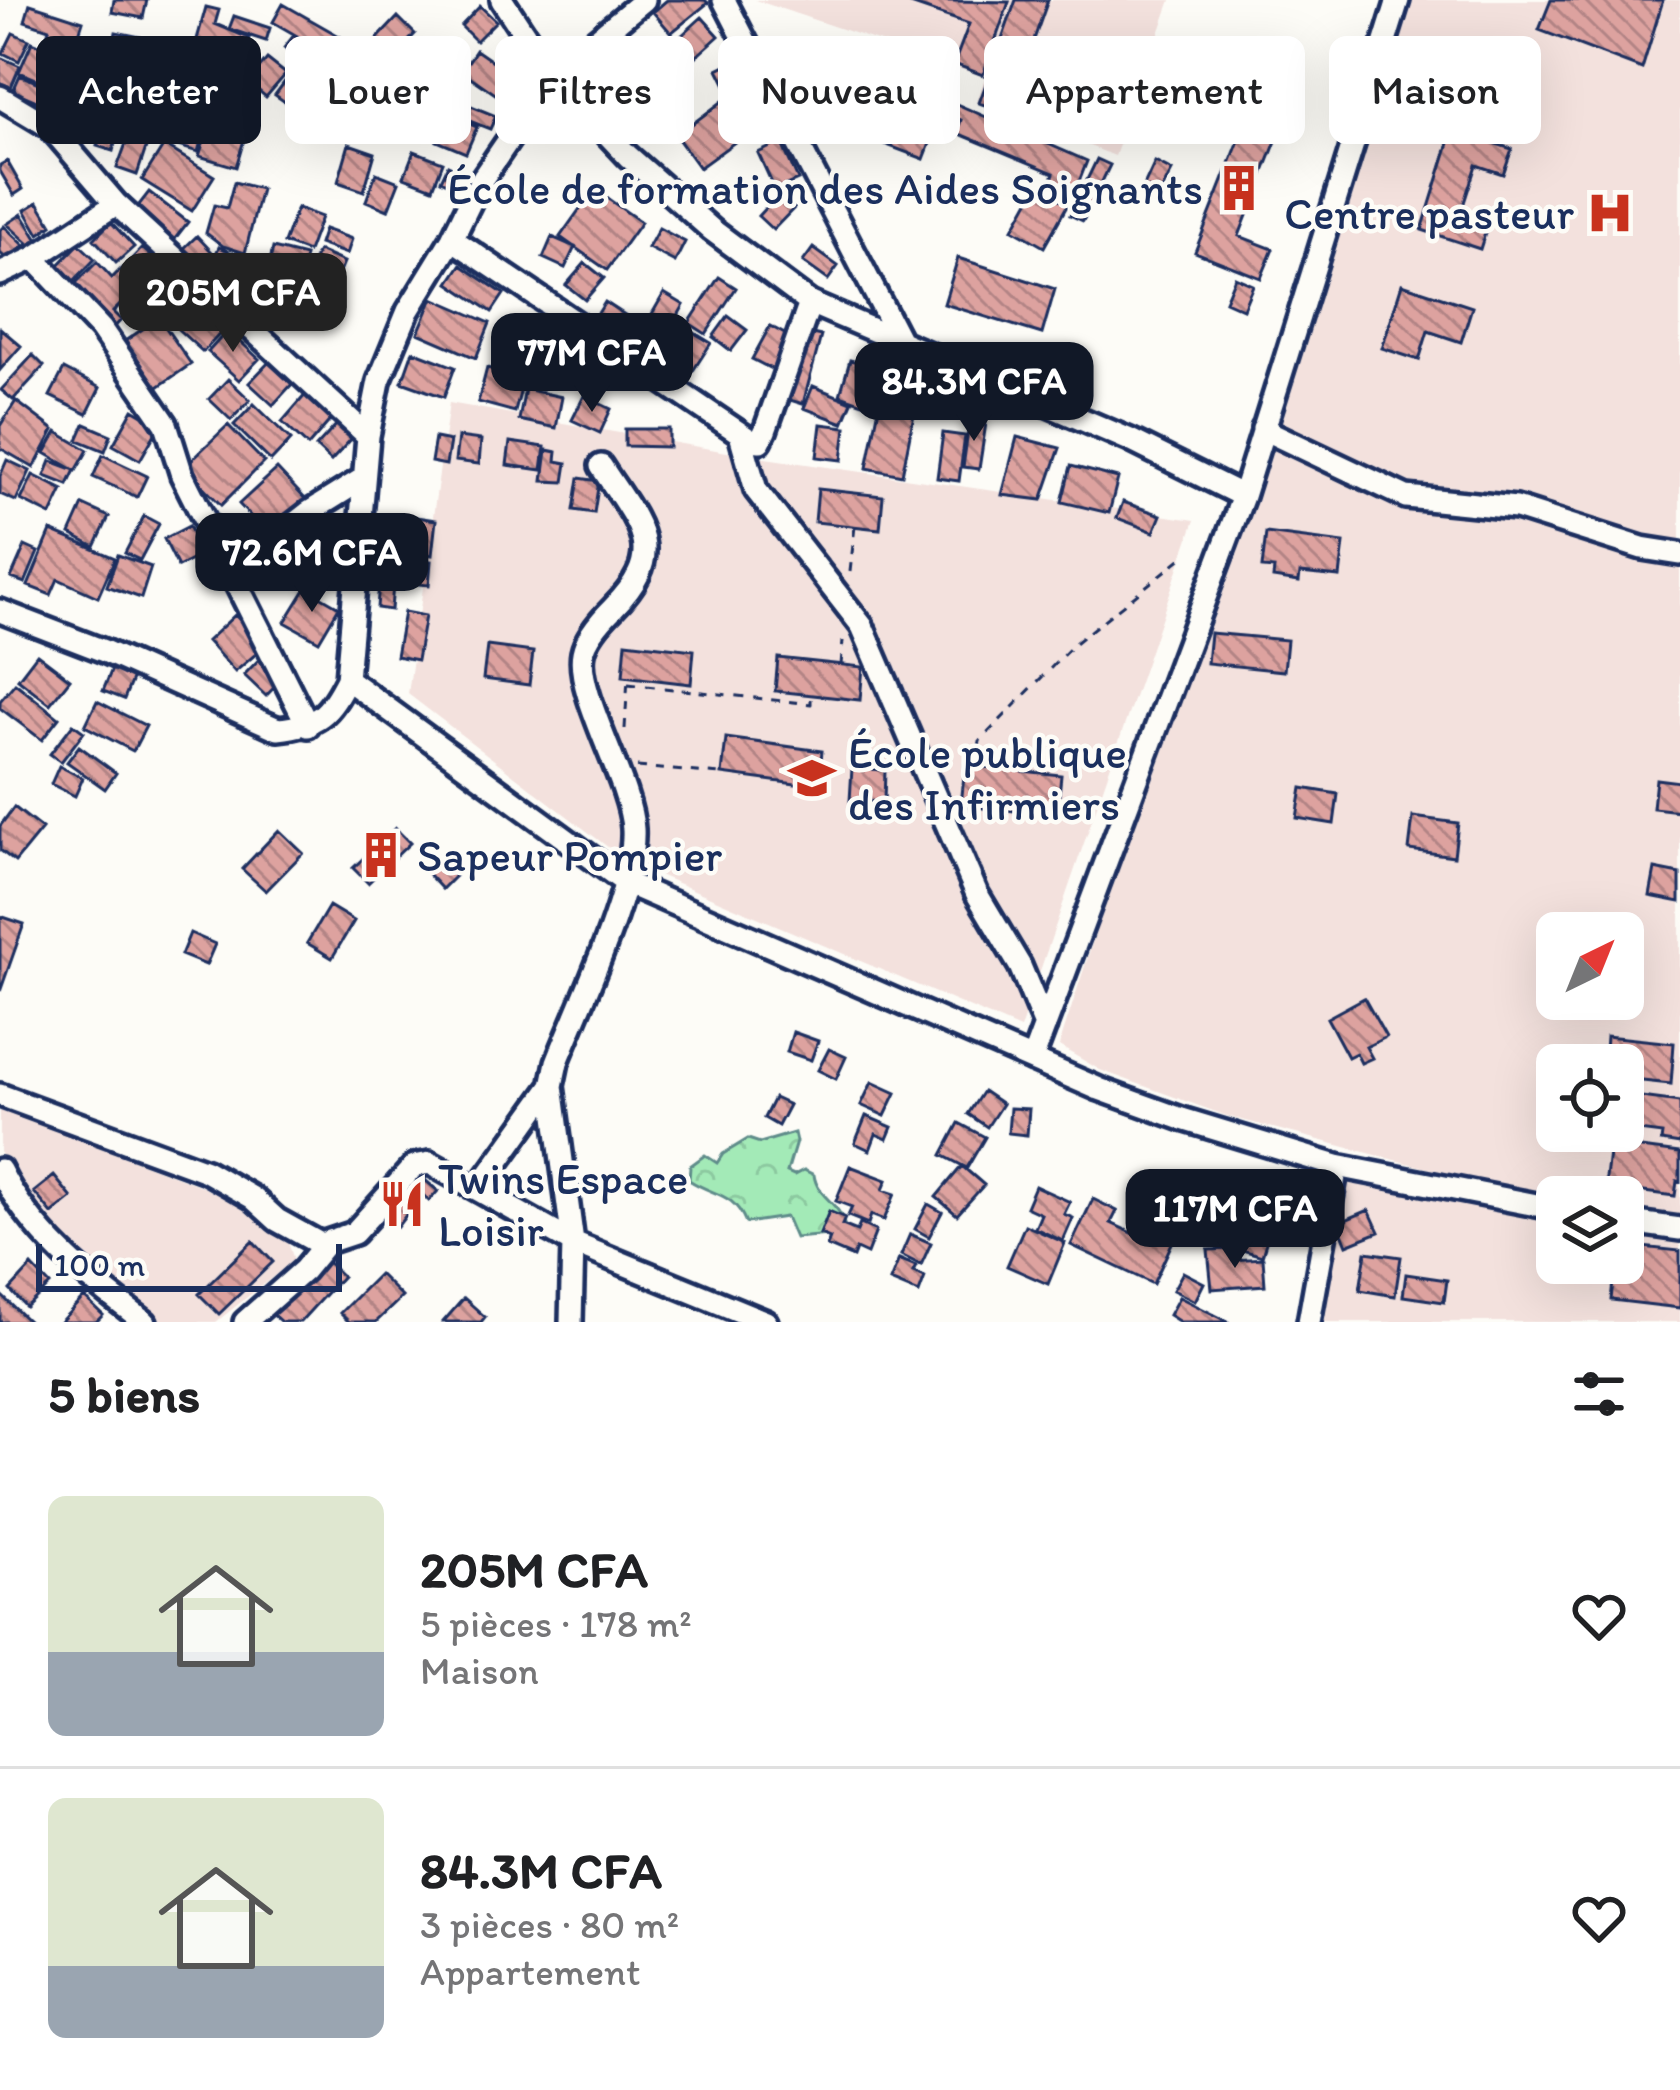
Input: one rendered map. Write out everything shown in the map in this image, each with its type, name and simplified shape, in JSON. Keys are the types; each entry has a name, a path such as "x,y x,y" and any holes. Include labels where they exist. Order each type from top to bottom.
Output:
{"street":[{"path":"502,0 526,36"},
{"path":"600,36 644,0"},
{"path":"724,0 899,341"},
{"path":"1031,1060 1243,496 1398,0"},
{"path":"0,97 50,127 116,204 368,436"},
{"path":"0,611 104,651 278,729 308,726 334,705 347,679 368,436 379,381 408,311 506,144"},
{"path":"617,144 712,230 810,303 1130,440 1243,496"},
{"path":"0,274 34,258 116,204"},
{"path":"452,239 740,434 760,441 810,303"},
{"path":"34,258 101,328 166,424 182,475 308,726"},
{"path":"1263,429 1406,497 1516,508 1642,548 1680,554"},
{"path":"740,434 756,490 862,626 976,894 1021,966 1045,1026"},
{"path":"571,1322 573,1243 552,1086 626,883 633,825 588,688 583,653 607,614 633,588 645,555 634,518 601,466"},
{"path":"230,574 308,513 364,478"},
{"path":"347,679 626,883 1031,1060 1182,1119 1336,1166 1536,1205"},
{"path":"479,1189 552,1086"},
{"path":"0,1095 206,1171 324,1246"},
{"path":"245,1322 324,1246 354,1232 414,1166 430,1162 573,1243 766,1322"},
{"path":"1309,1322 1336,1166"},
{"path":"0,1170 54,1247 120,1315 145,1322"},
{"path":"1644,1224 1680,1229"}],"path":[{"path":"976,766 980,741 1076,642 1183,556"},
{"path":"624,746 628,677"},
{"path":"628,684 811,704 811,694"},
{"path":"623,766 722,774"}],"shaded area":[{"path":"755,0 1171,0 1158,36 984,36 984,77 960,69 960,36 863,36"},
{"path":"1397,0 1680,0 1680,1219 1644,1213 1644,1176 1536,1176 1533,1196 1227,1116 1100,1070 1059,1046 1350,144 1541,144 1541,36 1385,36"},
{"path":"1084,144 1119,144 1115,156"},
{"name":"École publique des Infirmiers","path":"449,403 744,455 1195,520 1020,1029 626,861 408,694"},
{"path":"0,1109 201,1186 269,1222 287,1239 294,1260 216,1322 159,1322 99,1279 38,1217 0,1152"},
{"path":"1326,1172 1536,1213 1536,1284 1644,1284 1644,1234 1680,1241 1680,1322 1316,1322"}],"green space":[{"path":"794,1133 787,1172 794,1175 804,1170 814,1175 819,1189 838,1211 844,1224 829,1235 795,1238 786,1217 746,1223 729,1200 689,1180 690,1166 705,1155 717,1163 748,1139 760,1143"}],"building":[{"path":"114,0 147,0 143,18 112,12"},
{"path":"667,0 708,3 671,33 653,12"},
{"path":"899,0 1009,2 997,36 984,36 983,75 960,66 960,48 969,24"},
{"path":"1016,0 1048,0 1035,36 1003,36"},
{"path":"1551,0 1663,0 1642,69 1539,30"},
{"path":"30,4 83,21 78,36 47,36 49,29 25,21"},
{"path":"283,4 339,36 297,36 273,22"},
{"path":"480,6 496,21 476,41 461,26"},
{"path":"206,7 219,10 215,24 244,36 198,36"},
{"path":"234,16 270,28 266,41 229,29"},
{"path":"398,17 415,34 413,36 380,36"},
{"path":"702,17 719,36 694,59 694,36 681,36"},
{"path":"13,33 29,40 19,61 3,53"},
{"path":"32,42 36,44 36,79 19,72"},
{"path":"476,50 495,63 495,94 471,77"},
{"path":"0,57 20,66 11,87 0,83"},
{"path":"267,59 285,73 266,97 261,93 261,66"},
{"path":"20,75 36,82 36,101 13,91"},
{"path":"285,81 285,102 275,95"},
{"path":"718,104 718,144 732,144 699,168 682,144 694,144 694,122"},
{"path":"960,105 984,116 984,144 1048,144 1087,161 1075,192 1051,182 1054,173 960,134"},
{"path":"471,106 495,116 490,129 471,122"},
{"path":"126,144 147,145 137,175 117,168"},
{"path":"171,144 200,144 198,152"},
{"path":"203,144 243,144 236,167 199,156"},
{"path":"349,144 375,153 364,191 338,182"},
{"path":"444,144 470,144 466,153"},
{"path":"782,144 798,180 775,190 758,153"},
{"path":"884,144 930,144 924,159"},
{"name":"École de formation des Aides Soignants","path":"1238,144 1275,144 1239,236 1273,249 1261,278 1195,252"},
{"path":"1449,144 1496,144 1512,149 1503,174 1476,165 1460,215 1488,224 1480,249 1422,230"},
{"path":"164,145 214,176 192,211 142,180"},
{"path":"414,151 443,162 433,188 404,177"},
{"path":"1097,159 1110,165 1083,221 1070,215"},
{"path":"7,161 23,189 14,195 0,171"},
{"path":"1155,162 1172,171 1160,194 1144,186"},
{"path":"448,165 470,175 462,190 441,180"},
{"path":"376,173 399,182 388,210 366,201"},
{"path":"234,182 261,189 245,253 223,246 206,233 214,205 227,208"},
{"path":"1037,186 1068,204 1044,247 1013,229"},
{"path":"594,189 641,222 607,270 560,237"},
{"path":"149,192 188,222 171,244 132,214"},
{"path":"777,195 798,204 773,230 758,216"},
{"path":"38,202 52,225 39,234 25,210"},
{"path":"297,208 321,217 308,252 284,243"},
{"path":"22,214 41,245 21,255 28,243 7,224"},
{"path":"111,222 134,247 116,263 94,239"},
{"path":"4,226 24,245 9,261 0,253"},
{"path":"659,228 685,242 675,262 648,248"},
{"path":"324,229 352,239 347,254 319,244"},
{"path":"197,236 212,252 194,270 178,254"},
{"path":"552,237 575,247 565,268 543,258"},
{"path":"79,244 95,259 69,286 53,271"},
{"path":"219,247 245,259 232,285 207,273"},
{"path":"142,248 167,271 153,286 128,263"},
{"path":"273,248 305,256 292,307 261,299"},
{"path":"813,248 838,266 828,280 803,262"},
{"path":"318,251 344,262 331,293 304,282"},
{"path":"958,258 1055,289 1042,334 944,304"},
{"path":"97,262 112,278 122,268 140,285 113,312 121,320 111,331 69,290"},
{"path":"585,263 604,278 585,300 566,285"},
{"path":"461,265 504,294 492,312 449,283"},
{"path":"719,277 736,288 706,334 689,323"},
{"path":"1235,277 1253,285 1243,309 1225,301"},
{"path":"1402,284 1472,307 1461,342 1428,331 1419,360 1382,348"},
{"path":"186,287 228,325 203,352 161,314"},
{"path":"664,293 684,305 668,333 648,321"},
{"path":"433,298 490,323 476,358 418,333"},
{"path":"605,302 631,319 614,347 587,331"},
{"path":"728,316 747,330 731,351 713,337"},
{"path":"159,318 191,364 155,389 122,343"},
{"path":"640,326 674,343 661,369 627,351"},
{"path":"770,326 792,338 785,376 752,359"},
{"path":"0,328 21,346 0,370"},
{"path":"688,329 711,343 685,383 663,369"},
{"path":"228,330 259,359 239,380 208,352"},
{"path":"551,330 566,337 552,367 537,360"},
{"path":"807,333 821,336 803,404 790,400"},
{"path":"413,351 455,367 444,397 402,382"},
{"path":"33,355 44,366 13,400 1,390"},
{"path":"850,360 880,368 869,405 840,395"},
{"path":"270,361 293,383 273,405 249,383"},
{"path":"487,368 524,378 515,412 478,402"},
{"path":"64,369 100,388 87,414 50,396"},
{"path":"885,377 920,384 902,475 867,468"},
{"path":"228,379 250,400 231,420 209,399"},
{"path":"813,386 852,402 843,423 804,408"},
{"path":"525,389 562,397 556,428 519,420"},
{"path":"307,393 333,417 308,446 282,422"},
{"path":"584,396 611,409 600,433 572,420"},
{"path":"16,401 54,430 34,468 0,448 0,426"},
{"path":"254,404 291,440 271,461 234,425"},
{"path":"133,409 160,425 140,460 113,445"},
{"path":"970,417 986,423 979,469 963,467"},
{"path":"339,422 354,436 331,461 316,447"},
{"path":"85,424 111,435 105,451 78,440"},
{"path":"821,424 846,427 842,460 817,457"},
{"path":"228,425 264,462 221,505 184,467"},
{"path":"625,429 669,429 669,447 625,446"},
{"path":"57,432 88,450 76,471 45,453"},
{"path":"943,433 965,436 959,481 937,478"},
{"path":"458,437 481,440 479,464 455,461"},
{"path":"1017,437 1060,448 1042,500 1002,495"},
{"path":"435,438 450,441 446,465 431,462"},
{"path":"510,442 545,447 542,470 507,465"},
{"path":"547,450 557,452 556,461 567,463 564,482 543,481"},
{"path":"103,455 147,476 137,497 93,477"},
{"path":"7,460 30,471 16,501 0,494 0,476"},
{"path":"51,461 75,470 68,485 45,476"},
{"path":"1071,466 1118,478 1109,513 1062,502"},
{"path":"277,469 307,501 269,536 239,504"},
{"path":"33,475 63,490 51,515 21,500"},
{"path":"579,478 599,481 594,513 574,510"},
{"path":"818,489 883,496 880,529 815,522"},
{"path":"1123,502 1161,515 1154,532 1117,518"},
{"path":"83,505 109,517 95,547 70,534"},
{"path":"320,514 337,539 295,569 277,545"},
{"path":"403,515 436,520 432,555 398,550"},
{"path":"144,516 159,524 140,560 125,553"},
{"path":"189,526 203,554 178,567 164,539"},
{"path":"51,531 115,558 98,597 58,579 51,595 28,586"},
{"path":"1266,533 1344,543 1340,577 1300,573 1299,582 1273,578 1274,569 1262,568"},
{"path":"25,546 38,552 25,583 11,578"},
{"path":"118,555 151,567 141,598 107,586"},
{"path":"383,556 431,561 429,585 381,581"},
{"path":"379,582 393,584 391,610 377,608"},
{"path":"306,588 339,607 319,641 285,622"},
{"path":"404,612 425,616 417,660 396,656"},
{"path":"235,615 264,647 235,672 207,641"},
{"path":"1210,633 1287,640 1284,671 1207,663"},
{"path":"626,642 694,650 691,684 623,676"},
{"path":"487,646 533,652 529,685 483,679"},
{"path":"266,652 288,673 266,696 244,675"},
{"path":"37,654 70,679 50,704 18,679"},
{"path":"778,658 863,667 860,700 775,691"},
{"path":"114,664 135,672 124,699 103,691"},
{"path":"15,683 59,718 42,740 0,708 0,701"},
{"path":"97,701 146,726 133,751 85,726"},
{"path":"73,724 84,732 61,762 50,754"},
{"path":"726,738 822,751 818,787 722,774"},
{"path":"79,746 116,773 105,789 67,762"},
{"path":"965,765 1061,775 1057,815 961,806"},
{"path":"59,766 83,778 75,796 51,784"},
{"path":"852,768 885,770 884,802 850,801"},
{"path":"1656,779 1680,782 1680,811 1653,808"},
{"path":"1302,788 1338,794 1334,824 1297,818"},
{"path":"14,807 42,829 15,862 0,850 0,826"},
{"path":"1413,817 1458,823 1454,856 1409,850"},
{"name":"Sapeur Pompier","path":"395,828 410,843 368,883 353,868"},
{"path":"279,830 303,853 266,891 242,869"},
{"path":"429,848 455,876 442,889 416,861"},
{"path":"1655,869 1680,874 1680,902 1650,896"},
{"path":"329,906 354,921 332,958 307,943"},
{"path":"0,916 24,924 1,989 0,988"},
{"path":"190,933 215,944 206,965 181,955"},
{"path":"1364,998 1386,1037 1366,1047 1372,1058 1361,1063 1356,1053 1348,1057 1327,1018"},
{"path":"793,1032 818,1041 811,1060 787,1052"},
{"path":"1606,1036 1674,1043 1671,1084 1644,1081 1644,1044 1605,1044"},
{"path":"829,1049 846,1057 836,1079 818,1070"},
{"path":"872,1082 896,1093 885,1116 861,1105"},
{"path":"983,1091 1002,1104 987,1127 968,1114"},
{"path":"1644,1097 1680,1102 1680,1144 1661,1141 1662,1134 1644,1132"},
{"path":"774,1098 789,1105 778,1126 764,1118"},
{"path":"1010,1108 1029,1109 1027,1135 1008,1133"},
{"path":"866,1116 892,1127 887,1139 876,1134 870,1150 855,1143"},
{"path":"959,1123 985,1137 967,1168 942,1155"},
{"path":"1644,1148 1680,1153 1675,1196 1644,1192 1644,1176 1606,1176 1609,1152 1644,1152"},
{"path":"850,1166 887,1180 883,1190 895,1194 884,1220 871,1215 868,1224 848,1216 852,1207 836,1201"},
{"path":"962,1166 984,1185 957,1215 936,1197"},
{"name":"Twins Espace Loisir","path":"419,1175 438,1191 429,1201 422,1194 397,1227 382,1214"},
{"path":"54,1176 72,1198 52,1214 34,1192"},
{"path":"1035,1186 1070,1202 1064,1214 1073,1218 1063,1241 1035,1228 1041,1214 1026,1207"},
{"path":"1241,1198 1266,1206 1263,1216 1273,1219 1262,1256 1212,1241 1224,1201 1239,1206"},
{"path":"1093,1199 1117,1211 1111,1223 1141,1237 1147,1225 1174,1239 1153,1284 1071,1245"},
{"path":"928,1204 942,1212 929,1237 915,1229"},
{"path":"1369,1210 1379,1232 1347,1245 1338,1223"},
{"path":"829,1211 845,1218 842,1225 857,1231 860,1224 876,1231 867,1254 856,1249 853,1257 827,1246 830,1238 820,1234"},
{"path":"1025,1225 1065,1243 1048,1284 1007,1266"},
{"path":"910,1234 931,1243 921,1265 901,1255"},
{"path":"253,1241 273,1262 219,1314 199,1294"},
{"path":"1644,1247 1680,1251 1680,1308 1611,1300 1613,1284 1644,1284"},
{"path":"1232,1249 1233,1260 1263,1258 1265,1285 1212,1289 1208,1250"},
{"path":"1366,1252 1401,1257 1395,1296 1360,1290"},
{"path":"321,1256 342,1276 300,1322 281,1322 269,1311"},
{"path":"899,1259 916,1266 913,1272 925,1277 919,1293 890,1281"},
{"path":"32,1266 50,1285 26,1307 10,1290"},
{"path":"1183,1272 1204,1283 1195,1301 1173,1290"},
{"path":"379,1274 402,1297 376,1322 349,1322 340,1313"},
{"path":"1406,1274 1447,1280 1444,1302 1403,1296"},
{"path":"0,1294 29,1322 0,1322"},
{"path":"84,1297 103,1315 96,1322 60,1322"},
{"path":"1179,1297 1229,1322 1180,1322 1169,1315"},
{"path":"464,1298 485,1317 481,1322 443,1322"}],"place":[{"name":"École de formation des Aides Soignants","path":"1239,188"},
{"name":"Centre pasteur","path":"1610,213"},
{"name":"École publique des Infirmiers","path":"812,778"},
{"name":"Sapeur Pompier","path":"381,855"},
{"name":"Twins Espace Loisir","path":"402,1204"}]}
